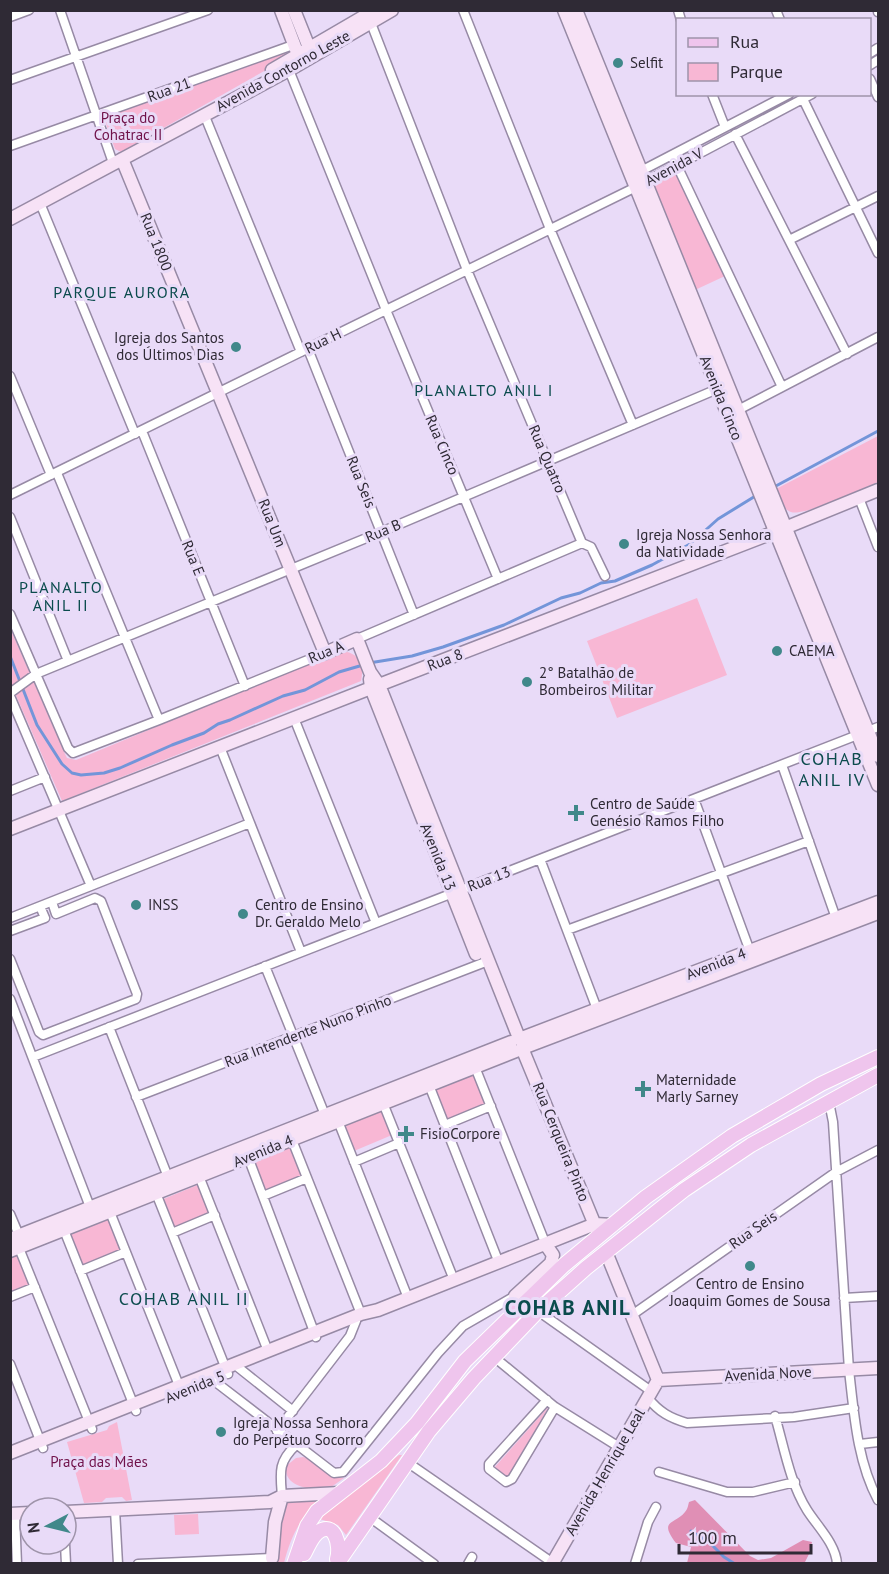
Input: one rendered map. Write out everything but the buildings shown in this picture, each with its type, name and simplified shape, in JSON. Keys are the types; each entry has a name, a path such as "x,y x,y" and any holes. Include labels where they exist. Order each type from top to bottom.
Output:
{"main road":[{"path":"294,1563 310,1521 321,1507 363,1477 389,1453 417,1423 465,1361 519,1300 564,1265 597,1230 613,1226 646,1197 732,1136 821,1084 879,1057"},
{"path":"336,1563 429,1431 538,1311 606,1252 684,1190 751,1145 879,1075"},
{"path":"300,1563 313,1538 319,1531 325,1530 334,1533 338,1540 339,1551 336,1563"}],"street":[{"path":"10,17 29,10"},
{"path":"60,10 97,116 118,161"},
{"path":"10,80 208,10"},
{"path":"281,10 303,53"},
{"path":"294,10 299,25 303,53"},
{"name":"Avenida Contorno Leste","path":"204,114 339,31 371,16 392,10"},
{"path":"463,10 550,229 633,425"},
{"name":"Avenida Cinco","path":"564,10 641,180"},
{"name":"Avenida Cinco","path":"576,10 641,180 822,633 879,756"},
{"name":"Avenida Contorno Leste","path":"10,219 289,70 303,53 371,16"},
{"name":"Rua Quatro","path":"371,16 467,270 582,543 591,547 605,576"},
{"path":"299,25 306,34 312,36 339,31"},
{"name":"Rua 21","path":"10,146 97,116 303,53"},
{"name":"Rua Cinco","path":"289,70 498,579"},
{"path":"871,81 879,97"},
{"path":"713,96 725,127"},
{"name":"Avenida V","path":"641,180 672,155 785,96"},
{"name":"Avenida V","path":"641,180 677,165 808,96"},
{"path":"803,99 879,253"},
{"name":"Rua Seis","path":"204,114 414,615"},
{"path":"735,134 847,354"},
{"path":"672,155 782,387"},
{"name":"Rua 1800","path":"118,161 219,393"},
{"name":"Rua H","path":"10,495 550,229 641,180"},
{"path":"789,240 879,196"},
{"name":"Rua E","path":"40,203 211,602 244,686"},
{"path":"738,410 879,337"},
{"path":"10,376 159,720"},
{"name":"Avenida Cinco","path":"723,387 738,410 757,471"},
{"name":"Rua B","path":"10,695 36,674 381,532 723,387"},
{"name":"Rua Um","path":"219,393 325,653"},
{"name":"Rua 8","path":"10,829 879,490"},
{"path":"859,498 879,547"},
{"path":"10,517 68,661"},
{"name":"Rua A","path":"36,674 68,748 78,753 325,653 582,543"},
{"path":"10,614 36,674"},
{"name":"Avenida 13","path":"357,639 517,1044"},
{"path":"10,695 91,886"},
{"path":"294,718 376,923"},
{"name":"Avenida Cinco","path":"868,731 879,785"},
{"name":"Rua 13","path":"33,1057 868,731"},
{"path":"220,747 301,952"},
{"path":"782,765 838,923"},
{"path":"10,791 45,777"},
{"path":"694,799 751,956"},
{"path":"10,918 250,823"},
{"path":"567,930 809,840"},
{"path":"540,859 597,1009"},
{"path":"10,959 39,1032 43,1035 136,999 137,994 99,899 95,898 56,914 52,905"},
{"name":"Avenida 4","path":"15,1244 64,1230 110,1212 129,1198 168,1177 248,1157 292,1140 325,1115 405,1089 517,1044 838,923 879,902"},
{"path":"10,931 45,918 42,911"},
{"name":"Avenida 4","path":"838,923 879,913"},
{"name":"Rua Intendente Nuno Pinho","path":"136,1097 484,963"},
{"path":"266,966 325,1115"},
{"name":"Avenida 4","path":"15,1244 90,1208 156,1193 199,1176 219,1163 309,1127 338,1121 383,1103 405,1089 429,1085 475,1067 517,1044 597,1009 724,966"},
{"path":"10,999 90,1208"},
{"path":"109,1027 168,1177"},
{"name":"Rua Cerqueira Pinto","path":"517,1044 597,1230"},
{"path":"213,1380 334,1473 343,1472 438,1353 463,1326 519,1300 551,1263 554,1255 546,1245 475,1067"},
{"path":"429,1085 499,1263"},
{"path":"829,1102 833,1122 849,1370 860,1444 870,1483 879,1500"},
{"path":"383,1103 454,1280"},
{"path":"445,1125 491,1106"},
{"path":"338,1121 408,1298"},
{"path":"277,1431 350,1336 358,1318 292,1140"},
{"path":"354,1162 399,1143"},
{"name":"Rua Seis","path":"632,1315 836,1172 879,1150"},
{"path":"248,1157 316,1335"},
{"path":"199,1176 268,1351"},
{"path":"263,1196 307,1178"},
{"path":"156,1193 232,1369 293,1411"},
{"path":"110,1212 180,1390"},
{"path":"10,1214 15,1244 35,1287 90,1425"},
{"path":"172,1233 215,1215"},
{"path":"64,1230 134,1408"},
{"name":"Avenida 5","path":"10,1460 42,1444 408,1298 546,1245 597,1230"},
{"path":"80,1271 126,1252"},
{"path":"606,1252 632,1315 658,1410 670,1418 687,1423 775,1416 794,1417 854,1408"},
{"path":"10,1297 35,1287"},
{"path":"844,1298 879,1296"},
{"path":"538,1311 652,1390"},
{"name":"Avenida 5","path":"180,1390 213,1380 268,1351 316,1335"},
{"path":"494,1357 555,1407 620,1447"},
{"path":"10,1364 42,1444"},
{"name":"Avenida Nove","path":"652,1390 879,1368"},
{"name":"Avenida Henrique Leal","path":"552,1563 652,1390"},
{"path":"547,1400 489,1464 489,1469 493,1474 506,1482 512,1479 555,1407"},
{"path":"775,1416 804,1505 822,1530 837,1563"},
{"path":"860,1444 879,1442"},
{"name":"Avenida 5","path":"10,1453 42,1444"},
{"path":"272,1561 274,1530 282,1496 281,1465 287,1453 296,1444"},
{"path":"407,1461 552,1563"},
{"path":"659,1472 727,1492 753,1492 795,1482"},
{"path":"78,1512 270,1502 282,1496 340,1492"},
{"path":"270,1502 272,1561"},
{"path":"635,1563 648,1522 656,1507"},
{"path":"115,1510 118,1563"},
{"path":"13,1514 17,1563"},
{"path":"368,1516 423,1560 434,1563"},
{"path":"138,1563 272,1561"}],"green space":[{"name":"Praça do Cohatrac II","path":"285,52 289,57 121,152 115,149 104,118 192,83"},
{"path":"674,169 725,276 695,290 650,180"},
{"path":"878,436 878,482 808,510 791,512 786,509 776,489"},
{"path":"697,598 727,675 617,718 587,641"},
{"path":"10,628 67,758 76,760 339,651 351,653 359,660 362,675 361,681 62,801 11,684"},
{"path":"474,1074 487,1105 447,1121 435,1090"},
{"path":"381,1107 392,1135 354,1151 341,1123"},
{"path":"291,1144 304,1178 264,1193 251,1160"},
{"path":"200,1184 211,1213 172,1230 161,1200"},
{"path":"108,1218 121,1251 82,1265 69,1232"},
{"path":"16,1253 30,1286 11,1294 11,1255"},
{"path":"549,1406 508,1478 494,1468"},
{"name":"Praça das Mães","path":"117,1422 132,1500 126,1501 122,1497 106,1498 102,1502 84,1503 67,1442 107,1430 109,1426"},
{"path":"402,1455 346,1535 338,1525 320,1519 329,1508"},
{"path":"303,1457 332,1475 344,1478 321,1489 307,1488 294,1483 286,1473 286,1466 296,1458"},
{"path":"318,1499 296,1529 284,1563 277,1564 276,1541 286,1501"},
{"path":"198,1514 199,1534 175,1535 174,1515"}],"shaded area":[{"path":"695,1500 750,1556 758,1560 771,1558 803,1540 812,1542 804,1564 687,1563 691,1547 676,1543 668,1526 685,1512 689,1502"}],"waterway":[{"path":"774,487 878,431"},
{"path":"369,663 412,656 443,647 504,625 561,598 580,593 601,583 615,581 652,565 690,544 718,519 757,495"},
{"path":"10,656 37,725 62,764 72,773 81,775 104,773 120,768 204,733 218,724 283,696 305,690 339,672 363,665"},
{"path":"691,1531 710,1543 735,1564"}],"place":[{"name":"Selfit","path":"618,63"},
{"name":"Igreja dos Santos dos Últimos Dias","path":"236,347"},
{"name":"Igreja Nossa Senhora da Natividade","path":"624,544"},
{"name":"CAEMA","path":"777,651"},
{"name":"2° Batalhão de Bombeiros Militar","path":"527,682"},
{"name":"Centro de Saúde Genésio Ramos Filho","path":"576,813"},
{"name":"INSS","path":"136,905"},
{"name":"Centro de Ensino Dr. Geraldo Melo","path":"243,914"},
{"name":"Maternidade Marly Sarney","path":"643,1089"},
{"name":"FisioCorpore","path":"406,1134"},
{"name":"Centro de Ensino Joaquim Gomes de Sousa","path":"750,1266"},
{"name":"Igreja Nossa Senhora do Perpétuo Socorro","path":"221,1432"}],"district":[{"name":"PARQUE AURORA","path":"122,292"},
{"name":"PLANALTO ANIL I","path":"484,390"},
{"name":"PLANALTO ANIL II","path":"61,596"},
{"name":"COHAB ANIL IV","path":"832,769"},
{"name":"COHAB ANIL II","path":"184,1299"},
{"name":"COHAB ANIL","path":"568,1308"}]}
